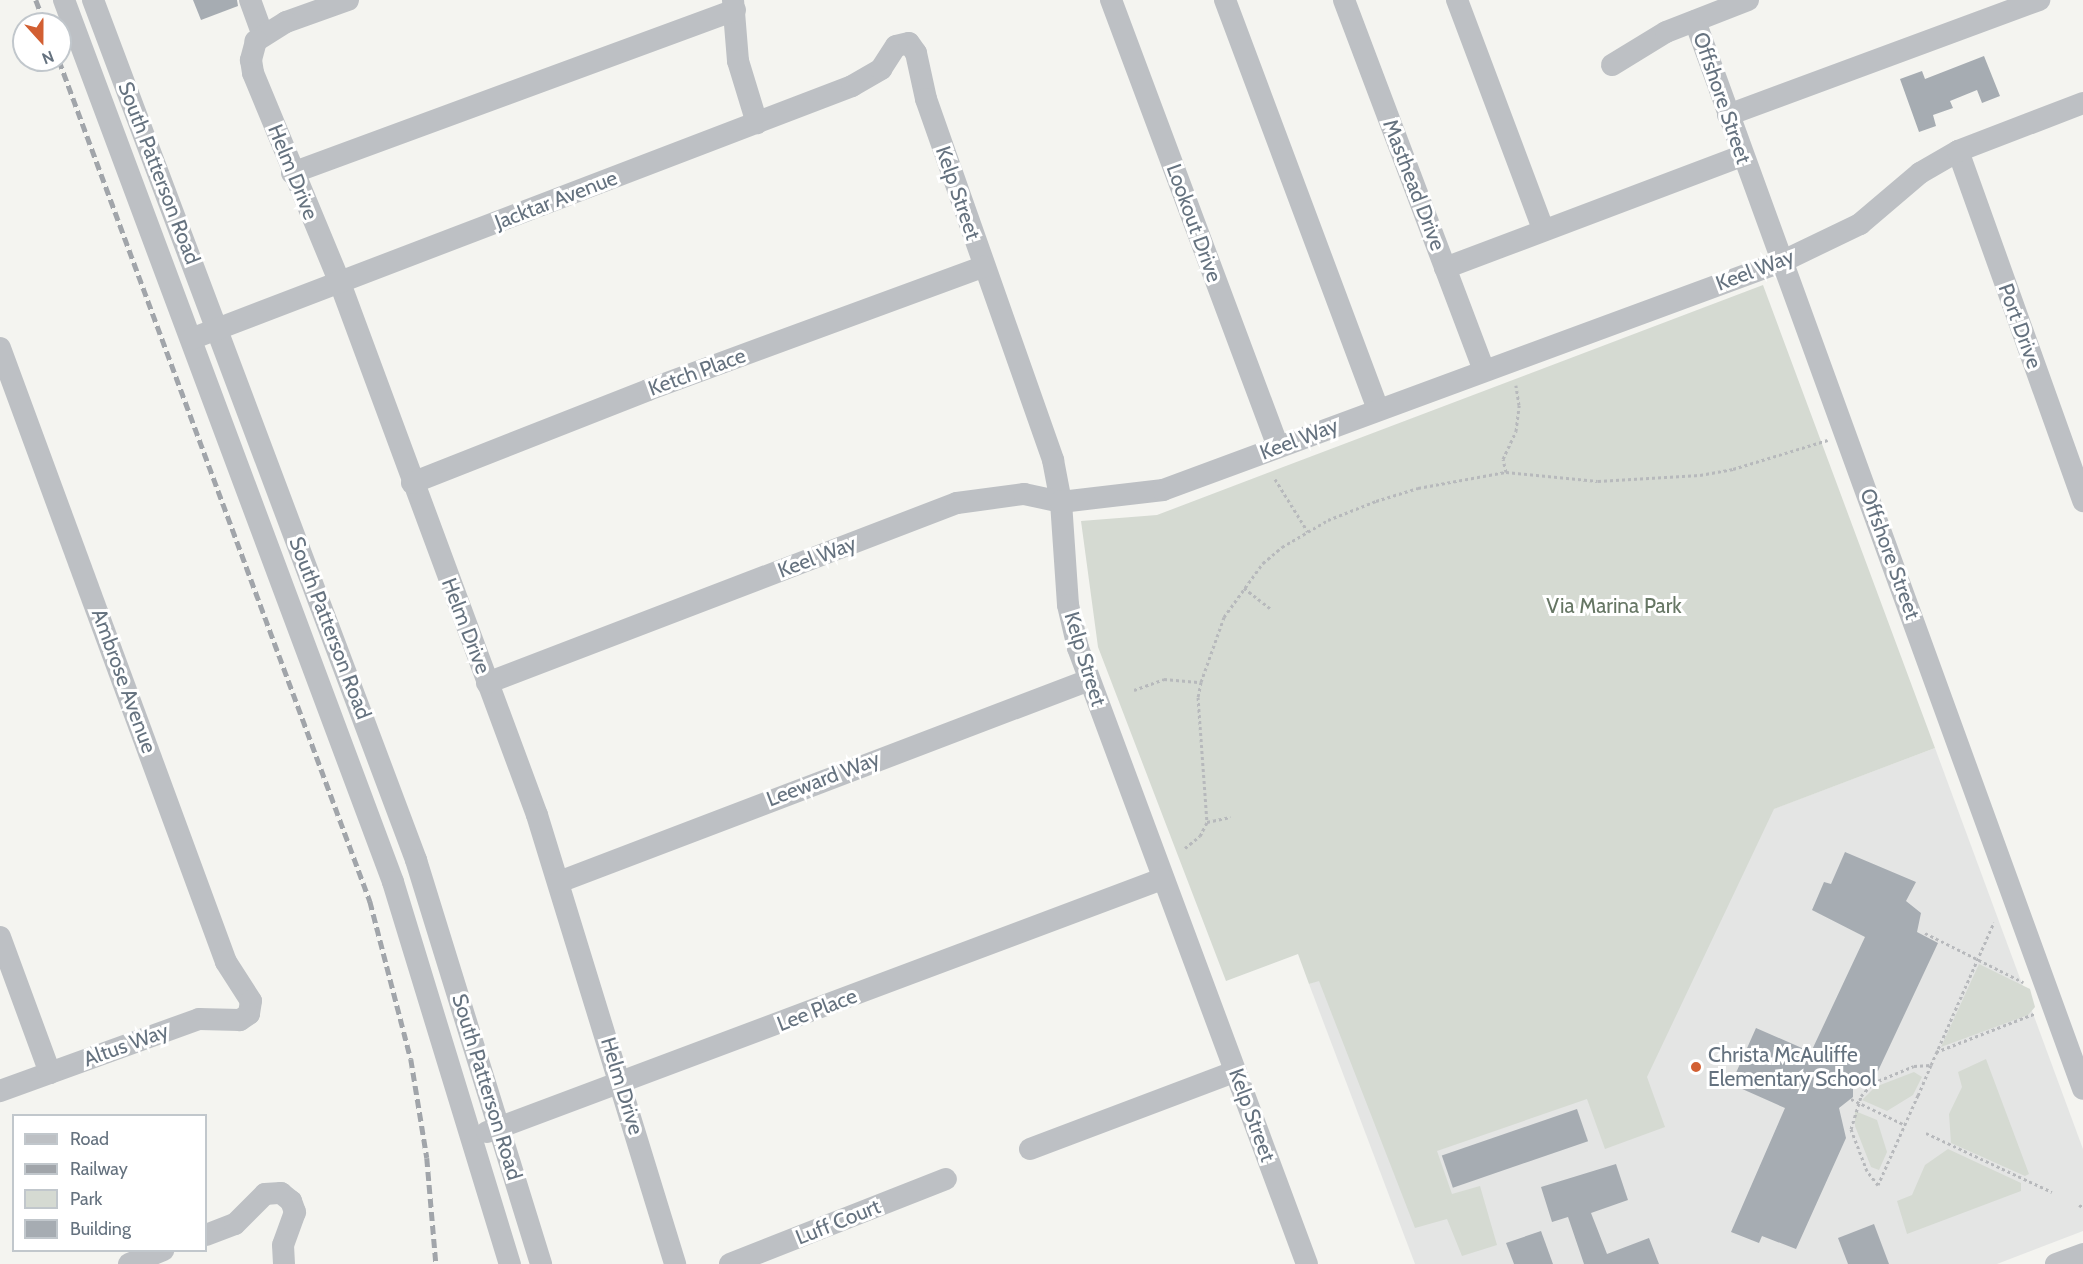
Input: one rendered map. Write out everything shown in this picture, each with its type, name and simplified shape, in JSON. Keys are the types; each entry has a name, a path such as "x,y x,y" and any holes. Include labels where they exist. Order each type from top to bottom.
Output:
{"street":[{"name":"South Patterson Road","path":"64,0 393,882 510,1264"},
{"path":"249,0 263,36 286,22 348,0"},
{"name":"Lookout Drive","path":"1111,0 1278,446"},
{"path":"1225,0 1378,409"},
{"name":"Masthead Drive","path":"1344,0 1484,370"},
{"path":"1457,0 1543,229"},
{"path":"1612,65 1641,44 1748,0"},
{"path":"1728,115 2039,0"},
{"name":"South Patterson Road","path":"97,1 416,860 541,1264"},
{"path":"292,173 734,5 738,61 757,123"},
{"name":"Offshore Street","path":"1695,21 1742,156 2083,1089"},
{"name":"Helm Drive","path":"263,36 252,51 253,72 292,173 340,283 559,882 622,1083 675,1264"},
{"name":"Jacktar Avenue","path":"191,339 870,78 896,46 909,43"},
{"name":"Kelp Street","path":"909,43 916,53 923,91 983,267 1047,440 1061,502 1068,605 1089,680 1307,1264"},
{"name":"Keel Way","path":"487,683 957,503 1023,494 1061,502 1163,490 1781,262 1860,224 1920,173 1958,151 2083,103"},
{"name":"Port Drive","path":"1958,151 2083,501"},
{"path":"1445,268 1543,229 1742,156"},
{"name":"Ketch Place","path":"412,483 648,390 983,267"},
{"name":"Ambrose Avenue","path":"0,348 226,962 249,993 251,1010"},
{"name":"Leeward Way","path":"559,882 1089,680"},
{"name":"Lee Place","path":"471,1138 1162,879"},
{"path":"0,937 50,1072"},
{"name":"Altus Way","path":"0,1091 199,1019 240,1020 251,1010"},
{"path":"1030,1149 1236,1071"},
{"name":"Luff Court","path":"730,1264 946,1179"},
{"path":"207,1235 235,1224 265,1194 287,1195 295,1212 283,1245 284,1264"},
{"path":"129,1264 160,1252"},
{"path":"2056,1264 2083,1254"}],"path":[{"path":"1506,472 1503,459 1515,431 1519,405 1516,385"},
{"path":"1185,848 1200,836 1208,822 1198,697 1224,617 1263,563 1308,532 1386,497 1506,472 1598,481 1679,477 1733,470 1830,439"},
{"path":"1275,479 1308,532"},
{"path":"1244,588 1270,609"},
{"path":"1134,690 1164,679 1201,682"},
{"path":"1208,822 1230,817"},
{"path":"1931,1065 1914,1066 1873,1083 1858,1102 1851,1129 1867,1171 1878,1185 1905,1125 1977,959 1994,922"},
{"path":"1925,933 2026,984"},
{"path":"1936,1052 2027,1018 2037,1012 2040,1005"},
{"path":"1851,1099 1905,1125"},
{"path":"1926,1133 2052,1192"}],"shaded area":[{"name":"Christa McAuliffe Elementary School","path":"1935,748 2083,1149 2083,1231 1997,1264 1415,1264 1309,984"}],"green space":[{"name":"Via Marina Park","path":"1763,285 1935,748 1774,809 1647,1077 1665,1127 1605,1149 1587,1099 1437,1151 1452,1194 1480,1186 1497,1245 1462,1256 1447,1219 1415,1228 1319,981 1309,984 1298,954 1226,981 1098,647 1081,521 1157,515"},
{"path":"1979,964 2030,989 2035,1007 2028,1015 1941,1047"},
{"path":"1986,1059 2029,1174 2025,1176 1951,1143 1949,1114 1962,1087 1958,1072"},
{"path":"1914,1072 1922,1077 1913,1095 1887,1111 1862,1100 1875,1087"},
{"path":"1855,1111 1877,1120 1887,1152 1879,1170 1871,1167 1855,1126"},
{"path":"1948,1149 2021,1183 2021,1191 1907,1234 1897,1201 1912,1195 1925,1165"}],"building":[{"path":"193,0 237,0 238,6 201,20"},
{"path":"1984,56 2000,96 1982,103 1977,90 1950,101 1953,108 1933,115 1936,126 1919,132 1900,79 1922,71 1925,79"},
{"path":"1845,852 1916,882 1906,901 1921,913 1917,932 1938,943 1878,1071 1853,1077 1853,1097 1839,1108 1846,1138 1796,1249 1762,1236 1759,1243 1731,1232 1785,1108 1731,1084 1756,1028 1811,1052 1865,937 1812,910 1824,882 1831,884"},
{"path":"1577,1109 1588,1141 1453,1188 1442,1156"},
{"path":"1616,1164 1628,1200 1591,1213 1607,1254 1649,1238 1659,1264 1584,1264 1568,1217 1552,1222 1541,1187"},
{"path":"1874,1224 1889,1264 1848,1264 1838,1238"},
{"path":"1541,1231 1553,1264 1514,1264 1506,1243"}],"railway":[{"path":"36,0 40,12"},
{"path":"63,72 370,901 411,1059 427,1158 436,1264"}],"place":[{"name":"Christa McAuliffe Elementary School","path":"1696,1067"}]}
